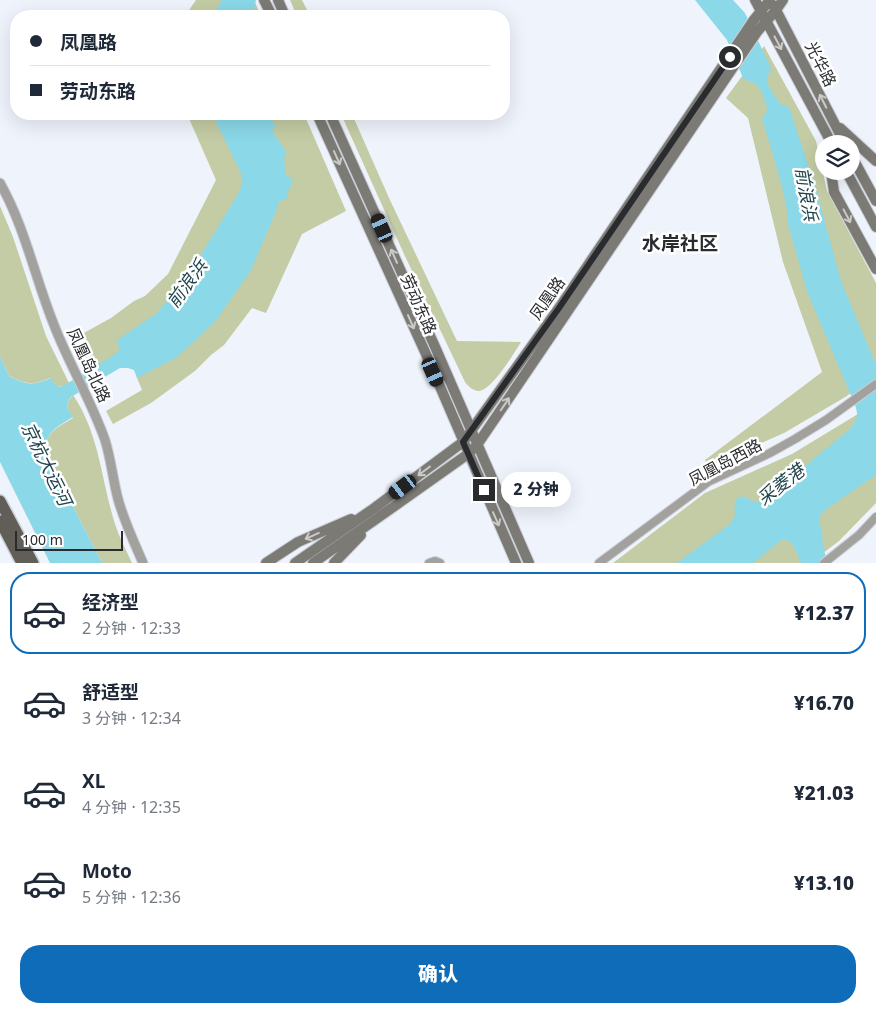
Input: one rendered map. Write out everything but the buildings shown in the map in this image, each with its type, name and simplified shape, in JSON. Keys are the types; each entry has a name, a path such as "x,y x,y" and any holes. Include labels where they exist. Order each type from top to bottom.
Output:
{"main road":[{"name":"光华路","path":"755,0 825,135"},
{"name":"光华路","path":"769,0 776,10 840,135"},
{"name":"凤凰路","path":"313,563 463,442 472,431 559,308 769,0"},
{"name":"凤凰路","path":"295,563 468,454 478,445 757,32 783,0"},
{"name":"劳动东路","path":"320,120 426,354 516,563"},
{"name":"劳动东路","path":"333,120 529,563"},
{"path":"834,123 876,161"},
{"path":"860,172 876,202"},
{"path":"832,180 834,192 876,269"},
{"path":"851,180 876,227"},
{"path":"0,500 33,563"},
{"path":"266,563 298,542 376,513"},
{"path":"334,563 376,513"},
{"path":"0,521 22,563"}],"street":[{"name":"凤凰岛北路","path":"0,183 24,238 54,326 77,373 105,440 124,520 143,563"},
{"name":"凤凰岛西路","path":"599,563 708,482 770,453 826,420 876,384"},
{"path":"824,563 859,535 876,517"},
{"path":"429,563 435,561 440,563"}],"green space":[{"path":"196,0 254,0 258,10 189,10"},
{"path":"290,0 302,0 307,10 294,10"},
{"path":"764,46 815,139 815,180 825,180 827,191 876,283 876,371 847,396 784,433 708,467 705,460 822,372 783,262 748,118 726,98"},
{"path":"190,120 307,120 346,211 302,234 266,313 252,308 224,345 195,371 151,403 113,424 106,411 142,390 133,363 89,374 73,339 145,296 168,274 216,180"},
{"path":"344,120 355,120 389,198 457,341 521,342 502,371 483,390 474,390 465,382 404,254"},
{"path":"0,206 13,237 46,336 69,383 63,386 57,387 50,378 29,383 9,376 0,357"},
{"path":"73,395 89,426 115,524 132,563 102,563 45,452 48,439 53,431 73,418 67,403"},
{"path":"858,414 865,423 688,563 613,563 705,493 792,454"},
{"path":"876,458 876,503 839,541 810,563 739,563"}],"water":[{"path":"222,0 256,0 253,10 216,10"},
{"name":"前浪浜","path":"695,0 733,0 745,13 771,68 767,78 768,85 780,104 789,107 815,186 841,281 876,365 876,475 825,510 819,517 827,563 801,563 790,542 783,539 753,563 677,563 730,524 735,513 735,504 738,498 744,497 757,501 766,498 849,430 857,416 855,405 808,294 787,221 782,187 762,118 767,109 764,99 757,85 743,78 727,40"},
{"path":"215,120 270,120 276,126 272,131 287,153 284,157 286,176 290,177 293,181 286,196 289,198 279,201 251,270 215,322 177,357 137,378 134,370 120,368 71,397 67,403 73,417 50,434 45,452 102,563 50,563 0,462 0,357 9,376 25,383 34,383 51,378 58,387 63,386 114,355 119,350 116,341 157,313 191,271 238,194 242,184 241,173"}],"district":[{"name":"水岸社区","path":"680,243"}],"route":[{"path":"484,490 463,442 559,308 730,57"}],"water label":[{"name":"京杭大运河","path":"46,464"},
{"name":"采菱港","path":"781,485"}]}
